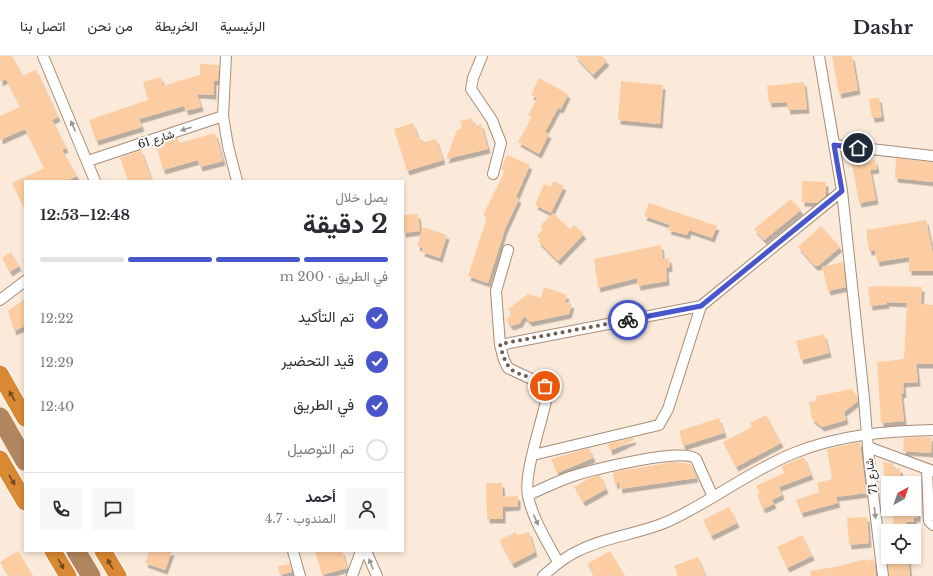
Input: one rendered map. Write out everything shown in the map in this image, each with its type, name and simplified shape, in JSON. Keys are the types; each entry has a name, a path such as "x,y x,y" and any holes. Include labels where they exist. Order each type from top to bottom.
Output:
{"highway":[{"path":"0,374 24,416"},
{"path":"0,459 24,500"},
{"path":"54,552 68,576"},
{"path":"104,552 118,576"}],"street":[{"path":"43,56 95,180"},
{"path":"226,56 223,116 228,146 237,180"},
{"path":"482,56 473,78 471,89 492,120 501,143 493,174"},
{"name":"شارع 71","path":"819,56 842,191 868,447 883,576"},
{"name":"شارع 61","path":"88,161 223,116"},
{"path":"834,145 933,156"},
{"path":"500,344 701,306 842,191"},
{"path":"508,250 496,291 500,344 504,360 508,368 542,384 548,391 533,455 528,485 528,495 535,518 558,562"},
{"path":"0,300 24,282"},
{"path":"533,455 658,425 668,409 701,306"},
{"path":"543,576 558,562 580,550 644,531 669,521 792,453 826,441 867,433 933,430"},
{"path":"868,447 930,471 929,521 933,525"},
{"path":"528,495 570,477 596,470 650,457 691,455 696,458 713,497"},
{"path":"292,552 300,576"},
{"path":"352,576 361,552"},
{"path":"366,552 376,576"}],"building":[{"path":"0,56 12,56 23,76 36,70 58,117 52,120 66,148 62,150 77,176 69,180 24,180 24,208 12,183 44,168 25,129 0,140 0,116 20,107 6,79 0,82"},
{"path":"575,56 602,56 607,61 593,75"},
{"path":"832,56 852,56 858,90 839,94"},
{"path":"200,64 219,65 218,81 214,81 214,95 197,94 201,107 186,111 184,106 139,119 142,127 96,141 89,120 148,100 143,82 161,77 163,86 200,75"},
{"path":"539,78 568,94 561,109 558,108 545,132 549,134 539,154 518,142 532,117 528,115 537,98 531,95"},
{"path":"621,81 663,85 660,124 618,120"},
{"path":"804,82 807,109 788,110 787,102 769,103 767,86"},
{"path":"879,98 882,117 872,118 869,99"},
{"path":"472,118 474,126 481,124 488,149 446,159 457,130 462,128 460,121"},
{"path":"413,123 418,138 426,142 436,139 443,160 407,171 394,129"},
{"path":"215,133 223,161 200,167 198,160 163,170 156,145 178,138 179,143"},
{"path":"141,150 152,180 128,180 120,158"},
{"path":"507,155 530,165 516,197 519,199 505,229 488,283 468,276 487,217 483,215 505,171 501,169"},
{"path":"896,158 933,162 933,182 895,178"},
{"path":"875,160 877,169 870,170 876,200 859,203 852,164"},
{"path":"553,181 564,186 551,213 535,205 544,184 551,187"},
{"path":"802,181 826,182 826,196 817,203 802,202"},
{"path":"791,199 801,210 764,240 754,229"},
{"path":"649,203 717,226 712,238 689,230 687,235 668,230 670,225 644,216"},
{"path":"553,213 570,229 574,225 584,234 558,261 538,241 540,239 537,236 543,229 540,226"},
{"path":"418,214 420,231 404,233 404,215"},
{"path":"926,220 933,255 933,271 909,271 909,257 877,262 875,250 869,251 866,230"},
{"path":"821,226 840,247 818,266 815,266 798,247"},
{"path":"423,227 447,235 440,258 422,252 423,248 417,246"},
{"path":"661,245 663,259 669,258 670,267 666,268 667,281 638,286 637,278 598,288 594,259"},
{"path":"11,252 19,266 10,272 2,258"},
{"path":"843,262 846,287 828,291 822,267"},
{"path":"544,287 567,295 565,302 572,304 569,314 530,322 524,316 520,323 511,326 506,319 513,314 508,309 528,294 541,298"},
{"path":"868,287 922,287 921,304 933,305 933,364 916,364 918,382 903,383 904,393 901,394 904,421 881,423 877,362 904,359 907,303 887,302 887,304 870,306"},
{"path":"24,300 24,326 14,331 8,311"},
{"path":"824,334 829,353 801,360 796,341"},
{"path":"852,389 857,396 858,401 844,412 846,420 822,427 812,419 809,402 816,401 816,396"},
{"path":"766,415 781,443 736,467 723,442 752,427 750,423"},
{"path":"719,418 724,433 683,446 679,431"},
{"path":"932,437 931,453 903,451 904,438"},
{"path":"633,438 634,440 610,451 608,444"},
{"path":"860,442 866,493 836,497 838,503 801,513 796,500 819,492 817,483 832,479 827,449"},
{"path":"589,448 593,458 557,473 551,459"},
{"path":"804,457 811,475 779,487 782,495 772,500 774,504 763,509 757,495 760,494 756,486 784,473 782,466"},
{"path":"674,462 691,464 696,478 620,489 619,482 615,485 613,472"},
{"path":"883,462 893,463 893,469 900,468 901,476 884,476"},
{"path":"600,475 606,489 583,502 574,487 590,478"},
{"path":"486,483 502,483 503,497 518,496 518,506 503,507 503,519 487,519"},
{"path":"729,507 737,523 711,536 703,520"},
{"path":"893,516 918,516 914,518 914,522 906,522 906,524 893,524"},
{"path":"867,517 869,543 849,545 847,518"},
{"path":"516,532 517,535 529,532 535,552 512,564 499,540"},
{"path":"802,535 812,556 787,568 777,547"},
{"path":"18,551 33,576 9,576 0,562"},
{"path":"610,551 625,576 594,576 587,564"},
{"path":"149,552 172,552 165,570 145,563"},
{"path":"315,552 342,552 347,568 322,575"},
{"path":"698,557 705,576 678,576 674,566"},
{"path":"866,559 867,561 874,559 876,576 811,576 810,571 840,566"},
{"path":"290,564 292,572 280,575 278,566"},
{"path":"888,564 909,564 910,576 889,576"}],"waterway":[{"path":"0,417 24,459"},
{"path":"77,552 91,576"}],"way so far":[{"path":"545,386 508,368 504,360 500,344 628,320"}],"route":[{"path":"628,320 701,306 842,191 834,145 858,148"}]}
